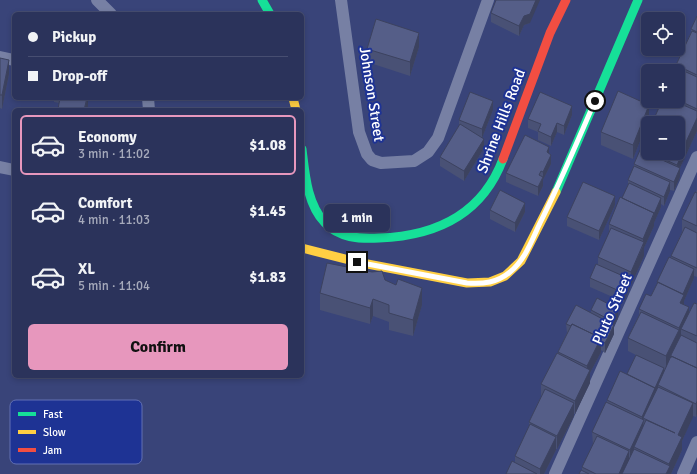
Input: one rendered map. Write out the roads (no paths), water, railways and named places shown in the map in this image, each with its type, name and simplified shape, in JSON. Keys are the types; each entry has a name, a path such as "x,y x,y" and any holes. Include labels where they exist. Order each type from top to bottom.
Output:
{"street":[{"path":"97,0 109,12"},
{"path":"262,0 269,12"},
{"name":"Johnson Street","path":"341,0 347,32 359,132 367,154 372,160 381,163 414,161 432,148 438,138 488,0"},
{"name":"Shrine Hills Road","path":"304,161 307,180 318,214 340,234 352,238 395,237 430,230 459,215 479,200 490,186 498,172 550,33 566,0"},
{"path":"304,249 357,262 467,283 484,284 496,281 510,272 524,256 558,188 638,0"},
{"path":"0,57 12,60"},
{"name":"Pluto Street","path":"555,474 697,157"},
{"path":"0,167 12,170"},
{"path":"683,474 697,442"}]}
